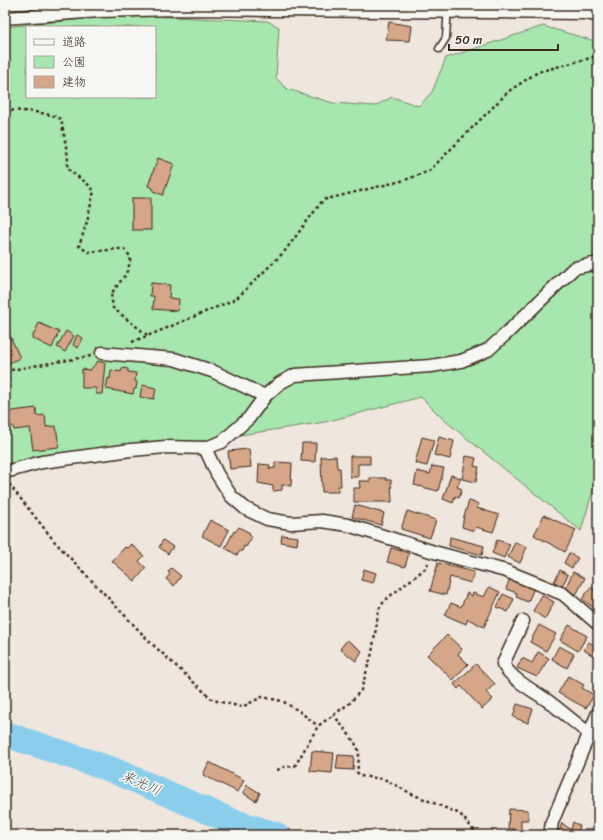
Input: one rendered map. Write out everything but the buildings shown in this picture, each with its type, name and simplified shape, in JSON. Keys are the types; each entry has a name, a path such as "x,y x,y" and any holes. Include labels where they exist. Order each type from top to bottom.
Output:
{"street":[{"path":"5,18 166,7 448,8 585,13 598,15"},
{"path":"5,472 42,462 131,450 166,447 205,448 222,442 248,418 265,396 280,383 295,375 431,366 460,361 488,350 574,268 598,263"},
{"path":"102,353 174,360 212,371 265,396"},
{"path":"205,448 217,474 231,496 246,509 267,519 291,523 322,521 348,524 434,552 506,571 563,594 598,624"},
{"path":"523,621 503,664 506,670 530,690 548,701 590,734"},
{"path":"550,835 552,822 598,713"}],"lane":[{"path":"439,50 446,38 448,8"}],"path":[{"path":"128,343 236,299 284,252 323,200 404,180 429,171 509,91 538,72 598,56"},
{"path":"5,110 29,111 53,116 61,120 68,157 67,168 74,175 86,182 94,191 86,225 79,246 88,252 118,249 124,250 130,256 130,263 126,274 111,294 113,308 147,336"},
{"path":"5,371 102,353"},
{"path":"5,479 55,542 150,642 213,700 242,707 262,698 282,700 318,726"},
{"path":"277,770 284,766 295,766 318,726 350,703 361,690 372,653 379,609 385,600 426,568 434,552"},
{"path":"333,714 356,743 359,753 357,772 360,776 384,780 412,794 460,814 478,835"}],"green space":[{"path":"123,15 267,21 279,27 276,78 287,89 333,103 375,106 392,97 419,106 432,92 446,58 543,26 598,42 598,473 581,531 443,419 421,397 325,422 5,471 5,27"}],"waterway":[{"name":"来光川","path":"5,734 110,769 231,821 276,835"}]}
